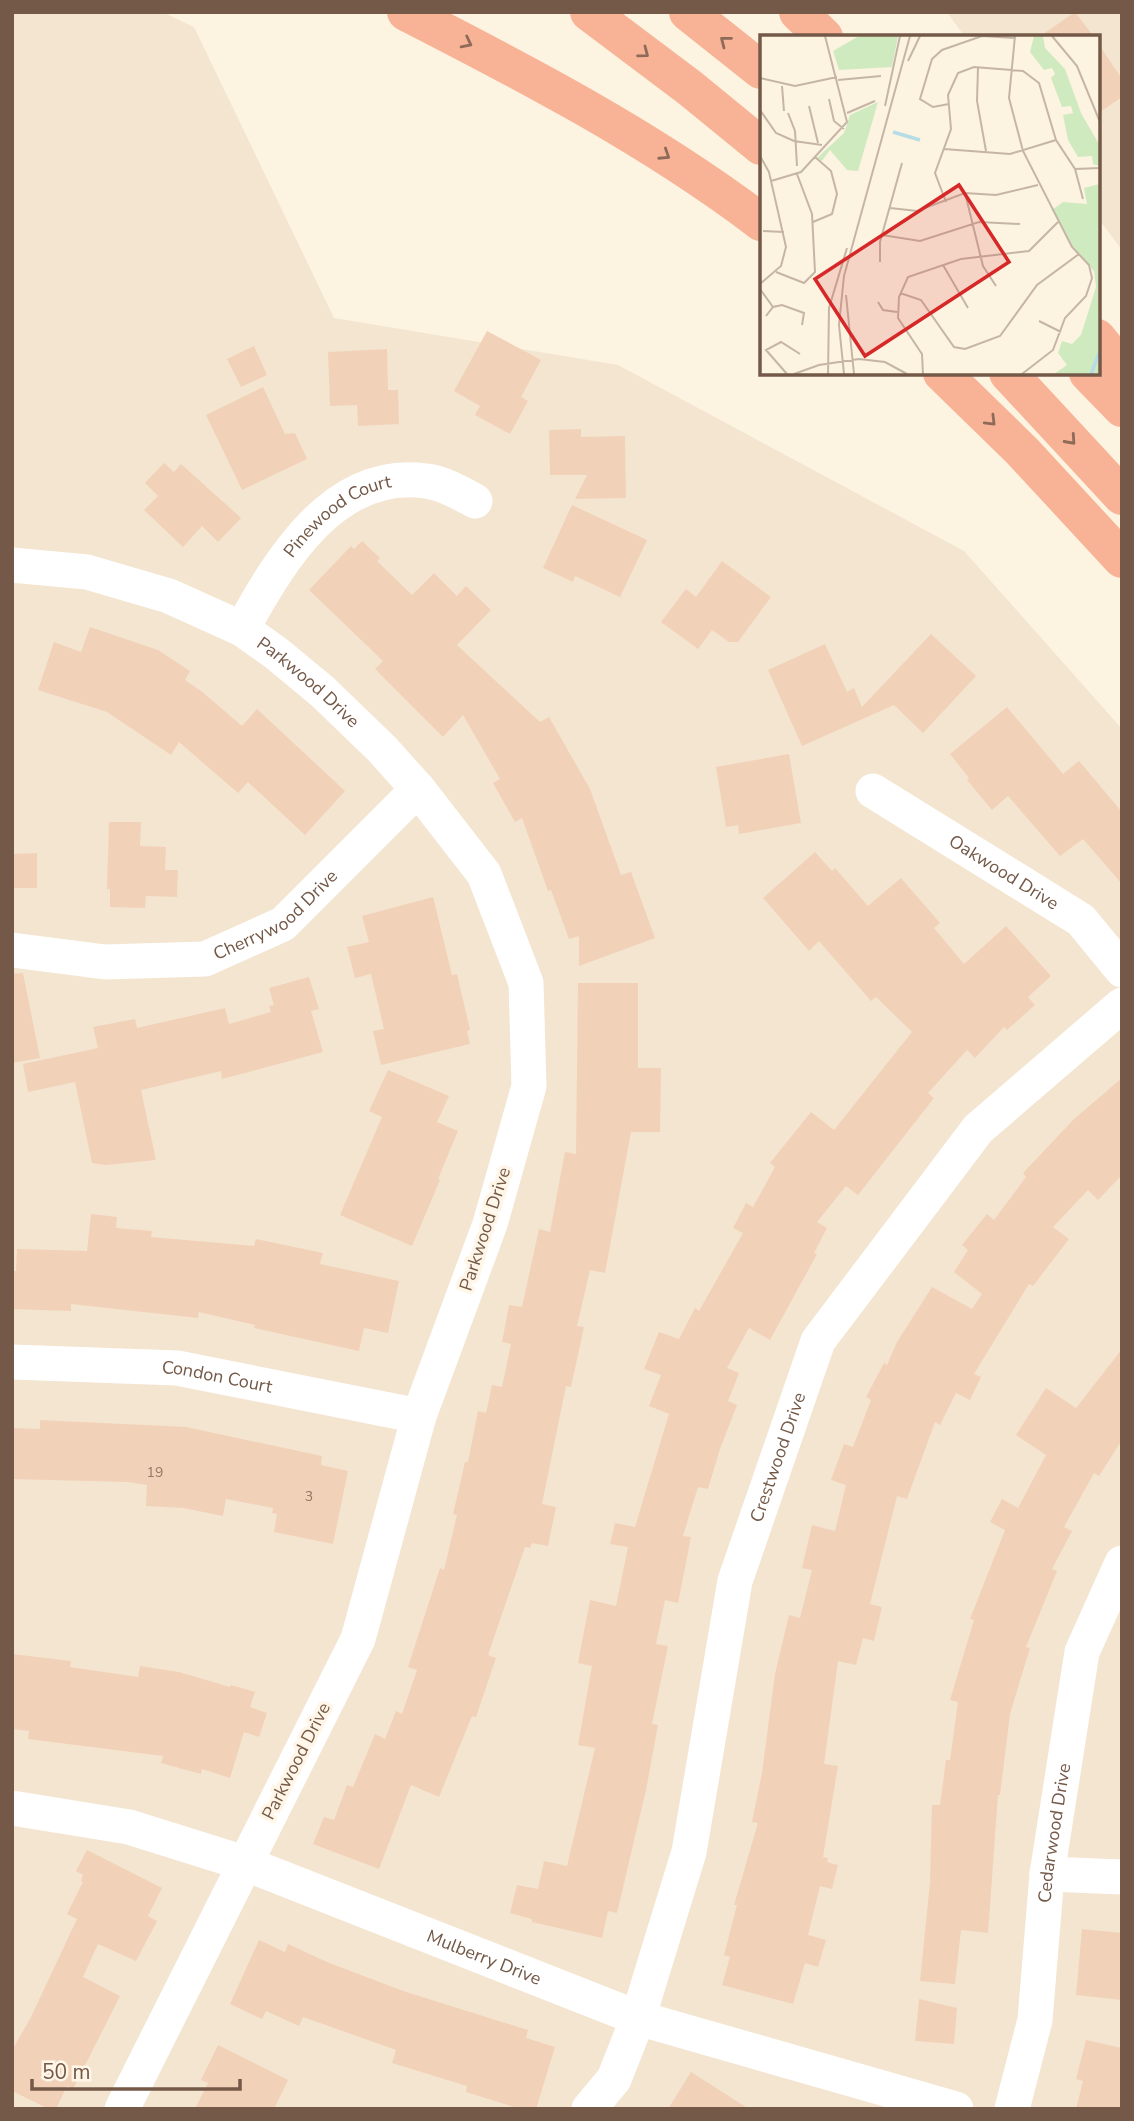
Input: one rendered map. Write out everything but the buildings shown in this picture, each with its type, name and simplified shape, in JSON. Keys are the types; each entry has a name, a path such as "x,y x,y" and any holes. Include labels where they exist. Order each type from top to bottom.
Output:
{"highway":[{"path":"406,12 538,79 609,120 680,165 760,221"},
{"path":"589,12 690,88 760,145"},
{"path":"688,12 760,68"},
{"path":"798,12 822,35"},
{"path":"1099,340 1122,369"},
{"path":"943,374 1022,452 1122,559"},
{"path":"1009,374 1122,496"},
{"path":"1089,374 1122,408"}],"street":[{"name":"Pinewood Court","path":"242,629 270,578 293,546 318,520 351,495 388,480 427,481 475,501"},
{"name":"Parkwood Drive","path":"12,565 87,572 169,596 242,629 323,692 418,789 484,874 526,983 528,1086 490,1224 419,1416 358,1639 122,2109"},
{"name":"Cherrywood Drive","path":"12,950 106,962 205,959 283,924 418,789"},
{"name":"Oakwood Drive","path":"873,791 1081,920 1122,970"},
{"name":"Crestwood Drive","path":"589,2109 614,2079 638,2018 688,1852 735,1581 818,1341 978,1129 1122,1005"},
{"name":"Condon Court","path":"12,1362 177,1368 419,1416"},
{"name":"Cedarwood Drive","path":"1012,2109 1035,2020 1047,1874 1082,1652 1122,1563"},
{"name":"Mulberry Drive","path":"12,1808 129,1827 244,1863 638,2018 956,2109"},
{"path":"1047,1874 1122,1877"}],"shaded area":[{"path":"12,12 162,12 194,27 334,318 618,365 964,551 1122,729 1122,2109 12,2109"},
{"path":"947,12 1122,12 1122,250 1099,220 1099,35 964,35"}]}
